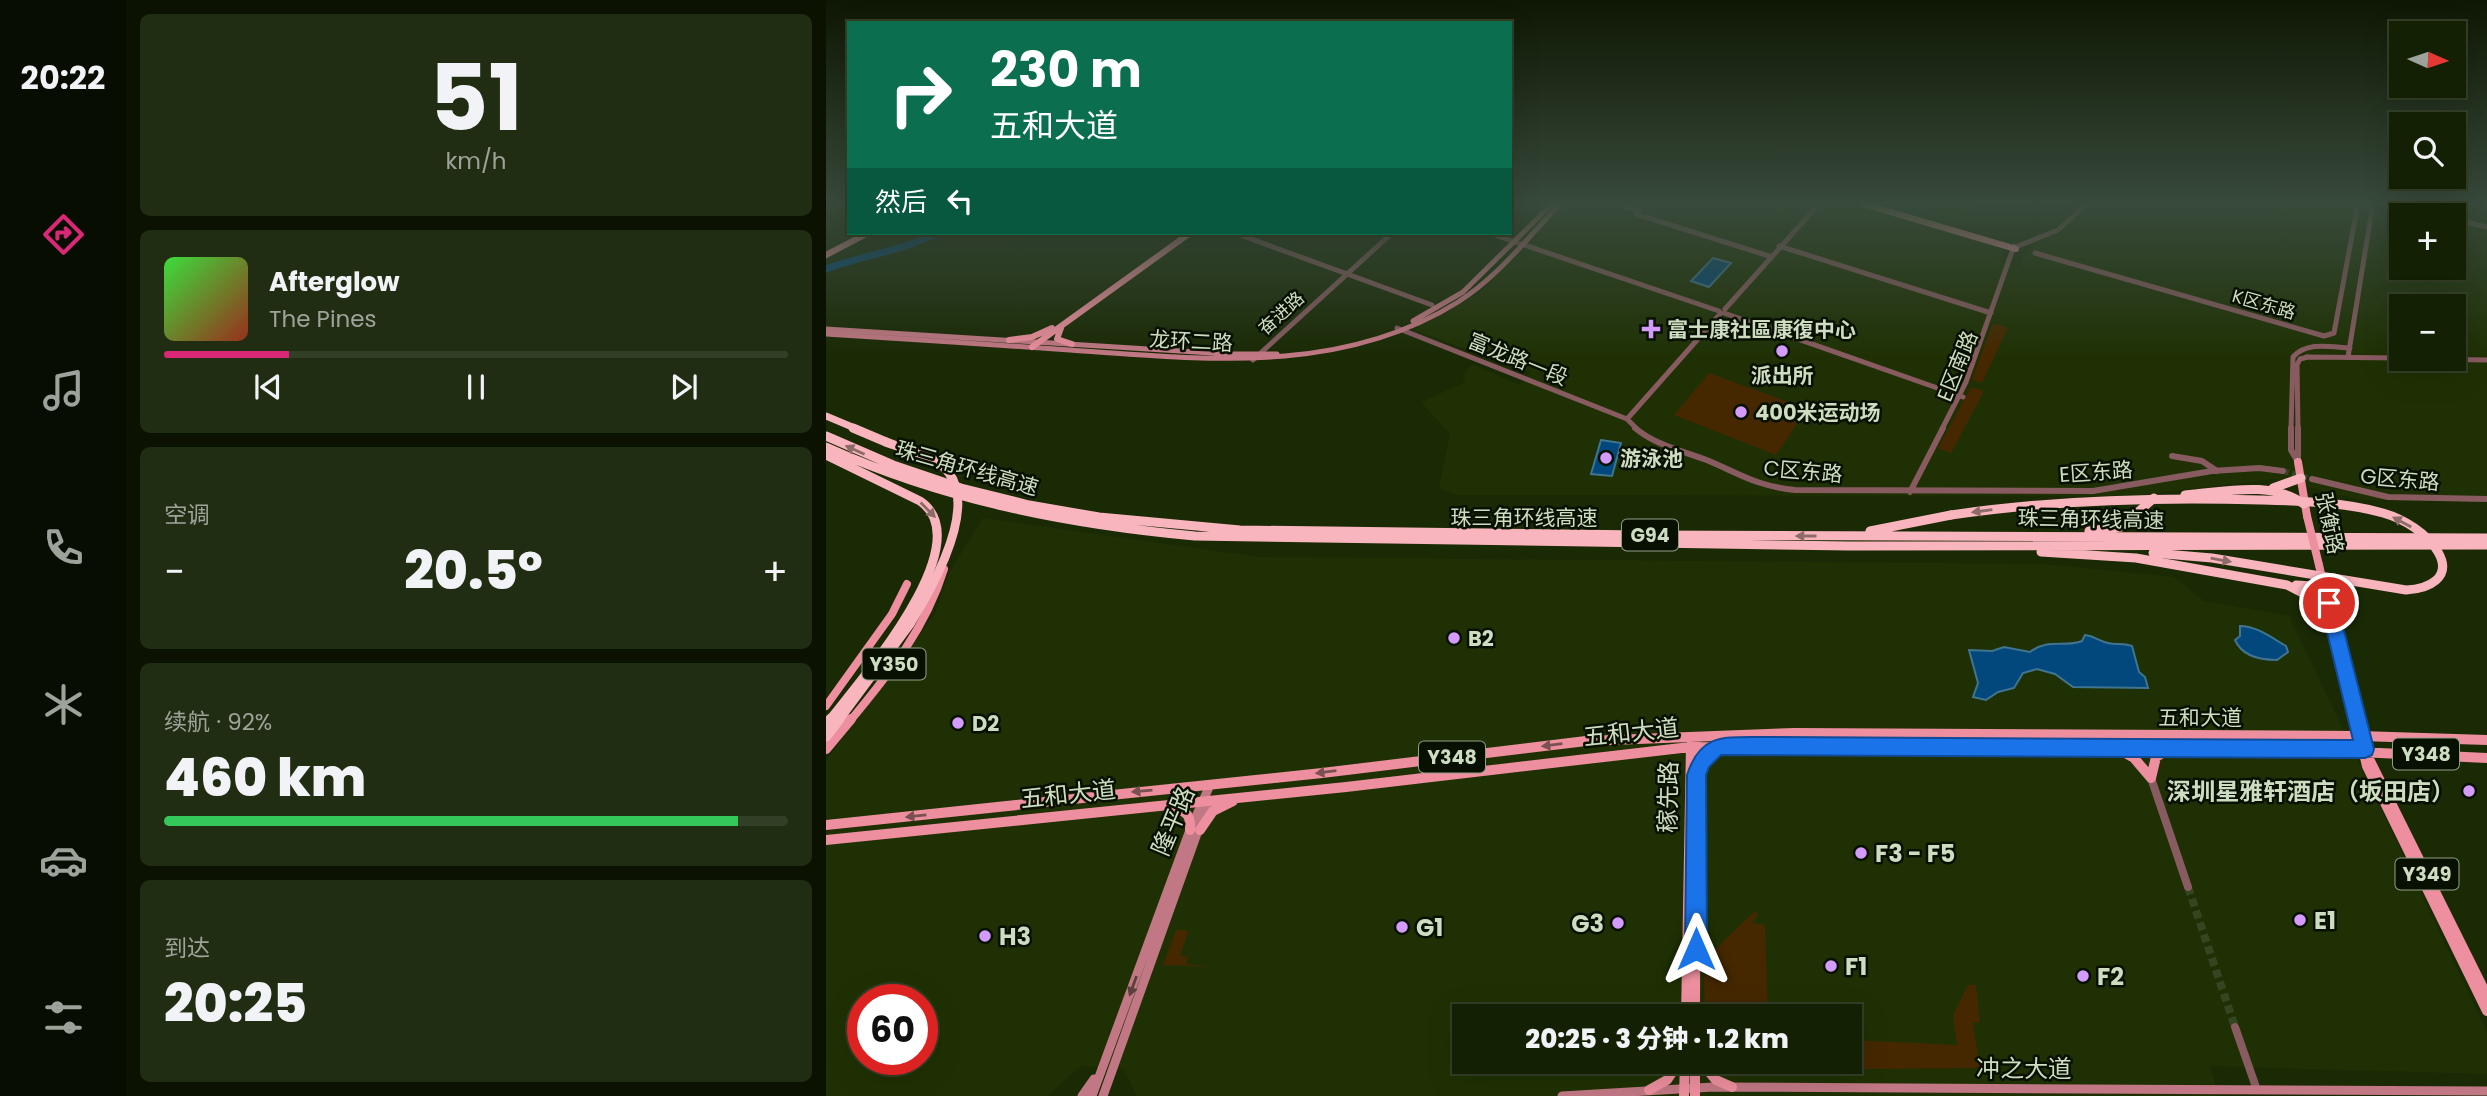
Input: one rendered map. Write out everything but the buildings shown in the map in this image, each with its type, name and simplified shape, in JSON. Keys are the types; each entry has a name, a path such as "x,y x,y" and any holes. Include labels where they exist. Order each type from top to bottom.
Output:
{"highway":[{"path":"826,416 940,465 954,480 957,490 956,511 942,563 910,624 826,736"},
{"name":"珠三角环线高速","path":"826,436 907,472 978,494 1086,516 1171,527 1335,533 2487,538"},
{"name":"珠三角环线高速","path":"826,447 890,475 955,496 1040,515 1165,534 1260,539 1850,546 2487,545"},
{"path":"826,455 930,509 940,529 933,564 920,592 881,652 826,725"},
{"path":"1920,535 2110,529 2126,524 2154,498 2271,489 2301,478"},
{"path":"2271,489 2291,495 2305,505"},
{"path":"1835,536 1951,515 2013,508 2198,498 2319,503 2374,510 2397,518 2430,541 2438,551 2443,568 2434,585 2425,589 2406,590 2204,557 2153,553 1850,546"},
{"path":"2090,553 2185,565 2287,585 2312,586 2324,583"},
{"path":"2287,585 2318,601 2336,634"}],"main road":[{"path":"1035,344 1052,328 1154,254"},
{"path":"1035,344 1160,254"},
{"name":"龙环二路","path":"1400,330 1433,308 1445,304 1474,283 1505,254"},
{"name":"龙环二路","path":"826,331 1254,358 1320,354 1359,346 1400,330 1469,295 1507,254"},
{"path":"1066,323 1056,337 1072,344"},
{"path":"1009,341 1032,337 1052,328"},
{"name":"龙环二路","path":"826,331 1072,344 1254,358"},
{"name":"张衡路","path":"2298,462 2307,516 2365,752 2487,996"},
{"name":"Y350","path":"826,749 899,657 929,614 940,589 944,569"},
{"name":"Y350","path":"826,706 892,614 907,584"},
{"path":"1935,734 1937,747"},
{"name":"五和大道","path":"826,825 1210,785 1574,742 1693,735 2360,736 2487,740"},
{"name":"稼先路","path":"1693,735 1695,1004"},
{"path":"1671,748 1684,759 1693,773 1704,757 1721,746"},
{"name":"五和大道","path":"826,840 1671,748 1937,747 2365,752 2487,758"},
{"path":"2118,749 2134,758 2151,778"},
{"path":"2151,778 2156,757 2169,750"},
{"name":"张衡路","path":"2365,752 2367,766 2487,1011"},
{"name":"稼先路","path":"1686,1004 1693,773"},
{"name":"隆平路","path":"1092,1096 1210,785"},
{"path":"1161,805 1177,807 1187,812 1195,830 1217,807 1251,795"},
{"name":"隆平路","path":"1103,1096 1195,830"},
{"path":"1082,1096 1105,1060"},
{"path":"1109,1096 1113,1071"},
{"path":"1649,1090 1667,1080 1671,1074"},
{"path":"1687,1074 1690,1092"},
{"path":"1690,1092 1693,1074"},
{"path":"1711,1074 1716,1080 1732,1087"},
{"name":"冲之大道","path":"1562,1096 1649,1090 1690,1092 1732,1087 2487,1091"}],"street":[{"path":"1294,254 1433,308"},
{"name":"奋进路","path":"1254,358 1368,254"},
{"path":"1557,254 1962,395"},
{"path":"1762,254 1771,257"},
{"path":"1627,419 1773,254"},
{"path":"1806,254 1991,313"},
{"path":"1912,492 1962,395 2014,254"},
{"name":"E区南路","path":"1962,395 2014,254"},
{"name":"K区东路","path":"2039,254 2324,336 2334,333 2349,254"},
{"path":"2347,357 2365,254"},
{"name":"富龙路一段","path":"1400,330 1627,419"},
{"path":"2298,462 2291,450 2293,357 2297,351 2307,348 2350,348"},
{"path":"2293,357 2389,358"},
{"path":"2298,462 2297,365 2301,359 2308,357"},
{"path":"2466,360 2487,360"},
{"name":"C区东路","path":"1627,419 1637,431 1658,445 1709,462 1733,476 1759,485 1789,490 1912,492"},
{"path":"2172,456 2187,457 2212,465 2217,471"},
{"name":"E区东路","path":"1912,492 2093,491 2119,489 2217,471 2265,467 2283,471"},
{"name":"G区东路","path":"2312,479 2388,497 2487,499"},
{"path":"2151,778 2188,887"},
{"path":"2235,1027 2257,1090"}],"shaded area":[{"path":"1518,254 2003,254 1999,262 2018,267 2025,254 2389,254 2389,280 2466,280 2466,254 2487,254 2487,502 2360,500 2275,479 2129,496 1457,495 1439,488 1450,434 1421,402 1466,382 1462,376 1472,364 1519,385 1530,372 1413,330 1482,291"},
{"path":"1992,325 2008,328 1982,383 1972,380"},
{"name":"400米运动场","path":"1709,373 1807,409 1776,455 1674,415"},
{"path":"1971,387 1984,391 1951,453 1938,448"},
{"path":"983,518 1258,557 2045,564 2174,577 2204,601 2289,616 2487,1032 2487,1074 2210,1066 2219,1096 1137,1096 1123,1069 1081,1066 1047,1096 826,1096 826,761 935,614 949,573"},
{"path":"1755,911 1758,915 1752,923 1765,925 1768,1004 1705,1004 1704,976 1719,961 1712,952"},
{"path":"1176,930 1186,930 1188,933 1180,956 1188,957 1186,964 1215,967 1163,965"},
{"path":"1968,985 1976,985 1980,1022 1973,1023 1980,1068 1862,1069 1862,1041 1957,1045 1953,1015"}],"water":[{"path":"1713,258 1731,263 1709,287 1691,281"},
{"name":"游泳池","path":"1601,440 1621,443 1612,476 1591,474"},
{"path":"2240,626 2264,633 2286,646 2288,652 2277,660 2258,658 2247,653 2235,640 2240,636"},
{"path":"2085,635 2108,643 2132,646 2139,672 2145,677 2148,688 2073,687 2055,674 2037,669 2023,673 2014,688 1998,692 1986,700 1973,697 1978,683 1969,650 1992,651 2004,647 2030,652 2043,645 2076,643 2082,641"}],"waterway":[{"path":"826,269 875,254"}],"tunnel":[{"path":"2283,471 2312,479"},
{"path":"2188,887 2235,1027"}],"place":[{"name":"富士康社區康復中心","path":"1651,329"},
{"name":"派出所","path":"1782,351"},
{"name":"400米运动场","path":"1741,412"},
{"name":"游泳池","path":"1606,458"},
{"name":"B2","path":"1454,638"},
{"name":"D2","path":"958,723"},
{"name":"深圳星雅轩酒店（坂田店）","path":"2469,791"},
{"name":"F3 - F5","path":"1861,853"},
{"name":"E1","path":"2300,920"},
{"name":"G3","path":"1618,923"},
{"name":"G1","path":"1402,927"},
{"name":"H3","path":"985,936"},
{"name":"F1","path":"1831,966"},
{"name":"F2","path":"2083,976"}],"route":[{"path":"1696,949 1697,775 1701,762 1709,751 1721,746 1758,745 2365,749 2329,603"}]}
